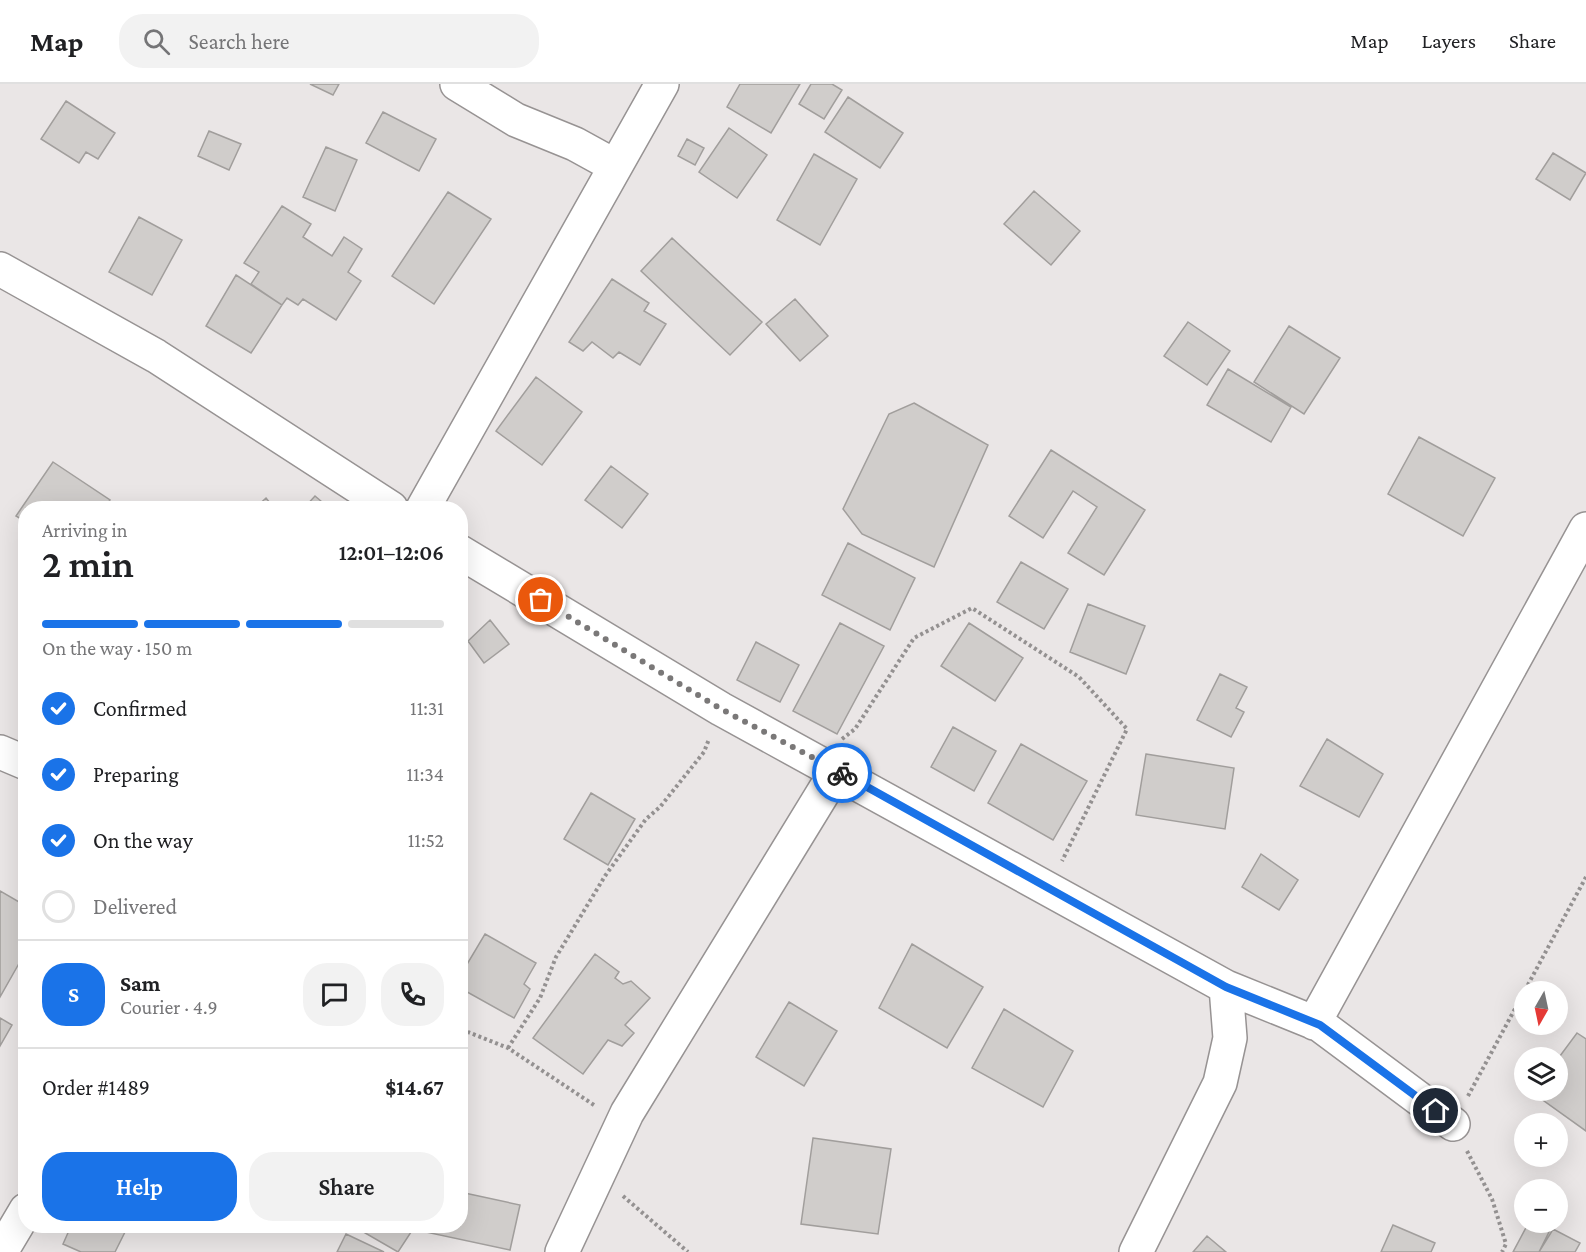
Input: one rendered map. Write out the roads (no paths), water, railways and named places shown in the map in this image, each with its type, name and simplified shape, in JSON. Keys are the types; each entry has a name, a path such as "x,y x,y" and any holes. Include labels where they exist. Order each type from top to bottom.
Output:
{"street":[{"path":"458,84 516,120 575,144 615,166"},
{"path":"427,501 662,84"},
{"path":"0,269 156,356 380,501"},
{"path":"1314,1023 1586,529"},
{"path":"468,557 721,709 827,765 1226,987 1314,1023 1349,1045 1453,1124"},
{"path":"0,752 18,760"},
{"path":"562,1252 622,1124 827,765"},
{"path":"1136,1252 1220,1083 1230,1038 1226,987"}]}
